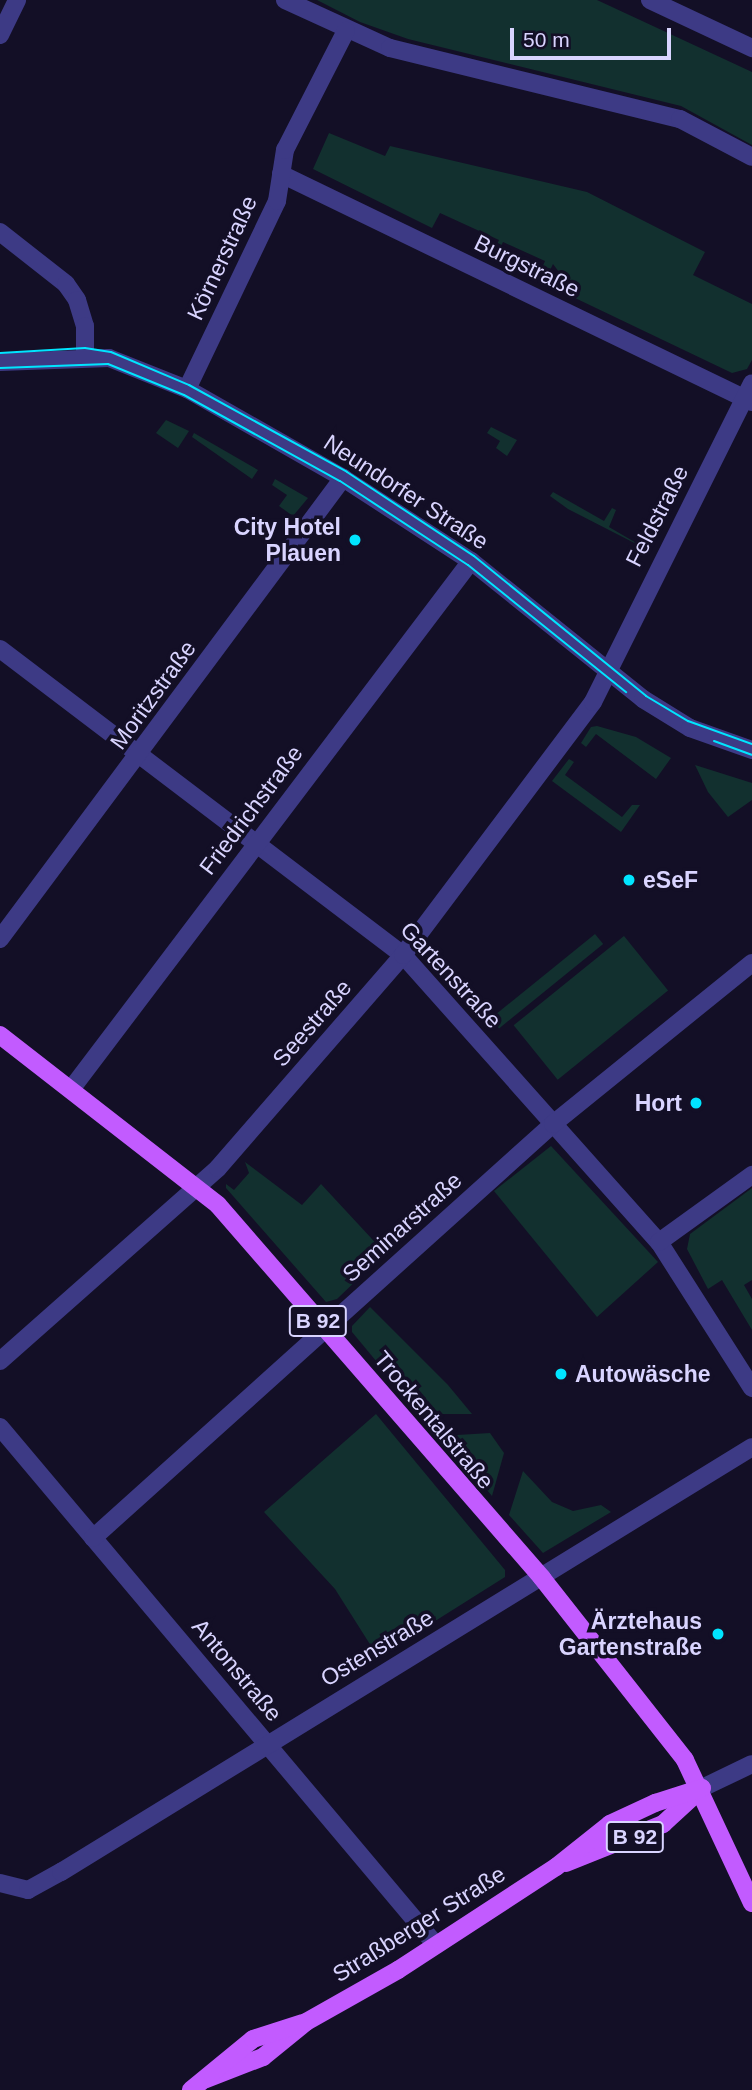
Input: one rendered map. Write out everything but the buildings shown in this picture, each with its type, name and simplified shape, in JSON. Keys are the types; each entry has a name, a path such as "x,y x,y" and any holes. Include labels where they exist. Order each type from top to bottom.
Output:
{"main road":[{"name":"Trockentalstraße","path":"0,1035 197,1185 542,1578 667,1736 702,1788 752,1903"},
{"name":"Straßberger Straße","path":"198,2085 253,2039 306,2022 436,1945 556,1867 663,1824 702,1788"}],"street":[{"path":"0,35 17,0"},
{"path":"285,0 346,31 390,48 680,119 752,157"},
{"path":"650,0 752,48"},
{"name":"Körnerstraße","path":"187,389 277,201 285,150 346,31"},
{"name":"Burgstraße","path":"281,173 750,394"},
{"path":"0,232 66,284 77,300 85,327 85,356"},
{"name":"Neundorfer Straße","path":"0,362 85,356 130,363 187,389 342,478 471,561 608,671 690,728 752,750"},
{"name":"Feldstraße","path":"608,671 750,394"},
{"name":"Moritzstraße","path":"0,939 140,754 342,478"},
{"name":"Friedrichstraße","path":"72,1088 471,561"},
{"name":"Gartenstraße","path":"0,649 258,842 403,955 659,1242 752,1388"},
{"name":"Seestraße","path":"0,1361 218,1168 403,955 593,702 608,671"},
{"name":"Seminarstraße","path":"93,1538 553,1124 752,962"},
{"path":"659,1242 752,1175"},
{"name":"Antonstraße","path":"0,1427 436,1945"},
{"name":"Ostenstraße","path":"0,1883 27,1890 542,1578 752,1447"},
{"name":"Straßberger Straße","path":"702,1788 752,1764"}],"green space":[{"path":"317,0 597,0 752,72 752,145 681,106 408,39 360,22"},
{"path":"329,133 385,156 390,146 587,192 705,252 693,275 752,304 752,360 747,369 732,373 552,287 559,272 553,264 544,283 537,280 545,261 503,242 495,258 491,257 499,240 440,213 432,228 313,169"},
{"path":"166,420 189,431 178,448 156,433"},
{"path":"491,427 517,440 507,456 496,448 500,441 487,433"},
{"path":"194,433 258,470 252,479 192,437"},
{"path":"275,479 308,498 293,516 279,506 287,495 272,485"},
{"path":"553,492 604,521 612,508 616,510 609,527 650,551 568,509 550,496"},
{"path":"597,726 636,737 671,758 656,779 596,734 586,747 581,743 591,727"},
{"path":"569,759 574,762 565,775 622,817 632,805 640,805 621,832 552,781"},
{"path":"695,765 752,783 752,800 728,817 708,792"},
{"path":"595,934 603,944 499,1028 491,1018"},
{"path":"624,936 668,990 558,1080 514,1025"},
{"path":"551,1146 658,1262 597,1317 494,1191"},
{"path":"245,1162 302,1205 321,1184 385,1253 337,1299 326,1302 226,1188 226,1184 234,1190 249,1173"},
{"path":"752,1188 752,1280 744,1285 752,1299 752,1330 722,1280 708,1289 687,1249 690,1234"},
{"path":"370,1307 448,1385 472,1414 428,1414 401,1391 352,1332 352,1326"},
{"path":"376,1414 505,1570 505,1577 378,1657 335,1589 264,1512"},
{"path":"490,1433 504,1453 492,1496 441,1436"},
{"path":"523,1471 552,1502 573,1511 601,1505 611,1512 543,1553 509,1515"}],"tram line":[{"path":"0,353 85,348 111,352 189,385 347,472 474,556 646,696 688,721 752,744"},
{"path":"0,368 108,364 184,395 340,481 468,565 626,692"},
{"path":"714,741 752,755"}],"place":[{"name":"City Hotel Plauen","path":"355,540"},
{"name":"eSeF","path":"629,880"},
{"name":"Hort","path":"696,1103"},
{"name":"Autowäsche","path":"561,1374"},
{"name":"Ärztehaus Gartenstraße","path":"718,1634"}]}
